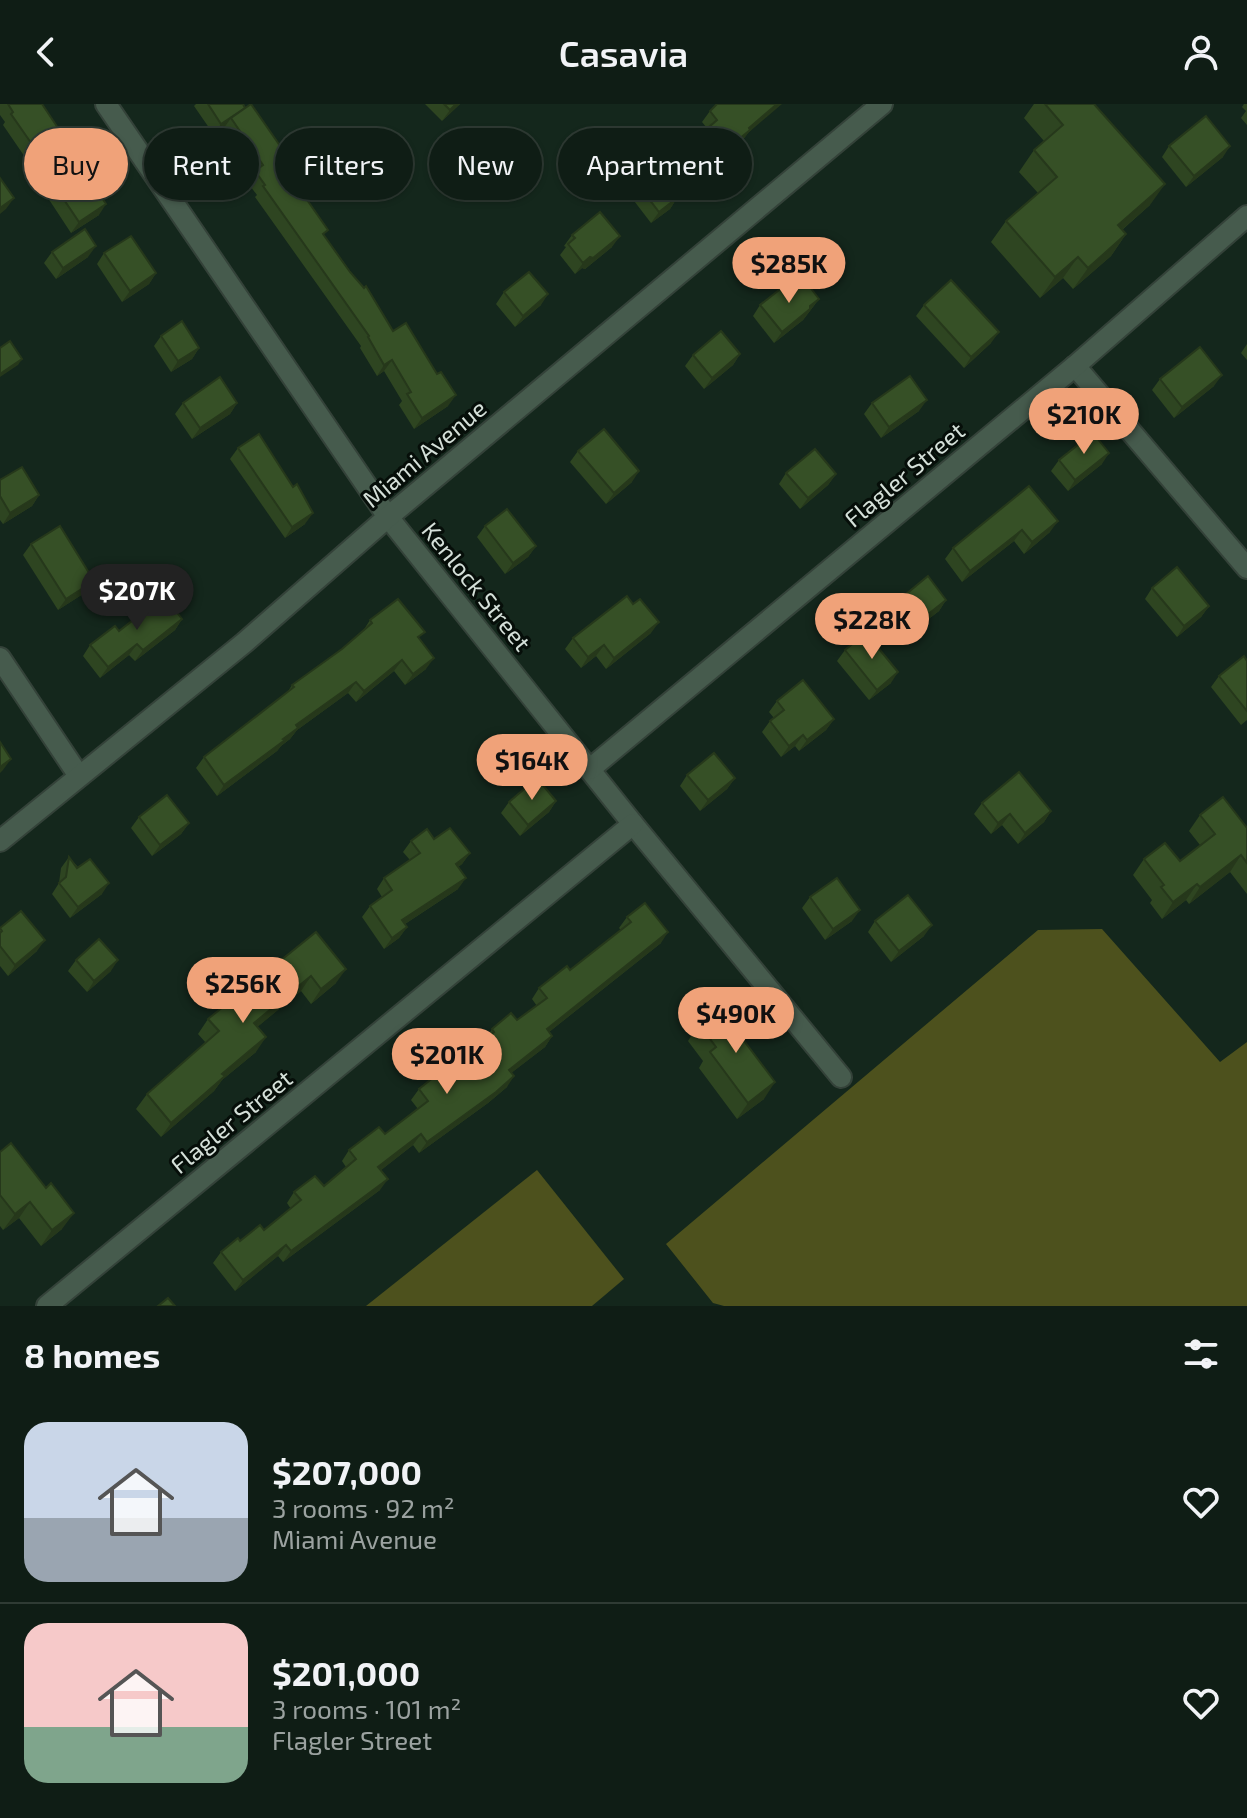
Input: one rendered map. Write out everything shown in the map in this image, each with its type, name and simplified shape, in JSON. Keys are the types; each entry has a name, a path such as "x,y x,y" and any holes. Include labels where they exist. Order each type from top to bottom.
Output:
{"street":[{"name":"Kenlock Street","path":"106,104 388,517 633,824 841,1077"},
{"name":"Miami Avenue","path":"0,841 244,643 388,517 882,104"},
{"name":"Flagler Street","path":"590,769 1075,366 1247,216"},
{"path":"1075,366 1247,568"},
{"path":"0,658 79,776"},
{"name":"Flagler Street","path":"47,1306 633,824"}],"green space":[{"path":"1102,929 1220,1062 1247,1042 1247,1306 724,1306 713,1303 666,1244 1038,930"},
{"path":"537,1170 624,1279 592,1306 366,1306"}],"building":[{"path":"8,104 42,104 58,128 24,128 24,133 11,114 13,112"},
{"path":"208,104 243,104 245,108 221,124"},
{"path":"251,104 275,139 275,200 307,200 328,230 323,234 350,272 364,288 366,286 393,331 406,323 437,374 441,372 456,395 422,418 392,360 384,365 369,336 263,186 259,177 259,168 263,165 259,159 259,128 238,128 231,118"},
{"path":"717,104 777,104 749,128 708,128 717,120 710,111"},
{"path":"1045,104 1094,104 1165,184 1118,225 1126,234 1088,268 1078,257 1055,277 1006,221 1057,177 1034,150 1063,125"},
{"path":"1206,116 1230,146 1194,176 1169,146"},
{"path":"0,178 14,198 0,208"},
{"path":"64,200 103,200 106,204 79,222"},
{"path":"650,200 674,200 659,212"},
{"path":"600,212 620,236 583,263 568,244 575,238 572,235"},
{"path":"85,229 96,246 63,268 52,252"},
{"path":"131,236 156,273 130,291 104,253"},
{"path":"529,272 548,294 523,316 504,292"},
{"path":"951,280 999,332 971,357 924,305"},
{"path":"806,282 819,299 782,332 760,305 788,283 794,291"},
{"path":"182,321 199,348 178,361 161,336"},
{"path":"721,331 740,354 712,378 693,355"},
{"path":"10,341 22,359 0,374 0,348"},
{"path":"1200,347 1222,375 1182,407 1160,379"},
{"path":"910,376 927,400 889,427 872,403"},
{"path":"220,377 237,403 200,428 183,403"},
{"path":"604,429 639,471 614,493 578,451"},
{"path":"1093,433 1109,453 1075,480 1059,460"},
{"path":"259,434 293,487 297,484 313,513 292,527 238,448"},
{"path":"815,449 836,474 808,498 786,473"},
{"path":"22,467 39,495 10,513 0,496 0,480"},
{"path":"1029,486 1058,521 1032,542 1022,530 970,571 953,548"},
{"path":"507,509 536,546 513,563 485,526"},
{"path":"60,526 94,581 66,599 31,544"},
{"path":"1177,567 1209,606 1184,626 1152,588"},
{"path":"928,576 946,600 917,623 899,600"},
{"path":"164,596 182,619 143,650 137,644 108,667 90,645 115,626 119,631"},
{"path":"627,596 633,604 640,599 659,622 614,658 604,645 588,657 573,638"},
{"path":"398,599 425,632 418,637 434,658 413,674 402,660 364,691 356,682 296,725 298,728 285,740 224,785 204,757 294,687 292,685 342,649 372,623 370,620"},
{"path":"866,633 898,672 877,690 845,650"},
{"path":"1244,656 1247,661 1247,711 1219,676"},
{"path":"803,680 834,719 807,740 803,735 789,746 770,721 784,710 777,701"},
{"path":"0,742 11,759 0,767"},
{"path":"714,753 735,778 708,800 687,775"},
{"path":"1019,772 1051,811 1025,833 1010,814 998,823 982,803"},
{"path":"537,778 556,801 528,825 509,802"},
{"path":"167,795 189,823 160,845 139,817"},
{"path":"1223,797 1247,828 1247,863 1241,855 1200,887 1197,884 1173,902 1144,859 1165,843 1180,861 1215,834 1200,815"},
{"path":"450,828 470,853 456,864 466,878 402,920 407,927 392,938 370,906 392,890 384,878 420,853 411,841 427,829 434,839"},
{"path":"69,857 77,868 90,859 109,883 78,907 59,883 66,877"},
{"path":"837,878 860,910 833,929 810,897"},
{"path":"908,895 932,925 899,951 875,921"},
{"path":"645,903 668,932 547,1029 552,1036 509,1070 514,1076 496,1092 427,1142 421,1134 378,1167 388,1179 291,1251 286,1245 243,1280 221,1252 260,1225 264,1230 301,1200 294,1192 315,1176 324,1186 356,1159 349,1150 379,1127 385,1134 428,1101 419,1089 439,1073 441,1076 494,1032 492,1029 511,1013 517,1020 547,998 539,988 567,966 570,970 631,922 627,917"},
{"path":"21,911 45,940 15,965 0,946 0,928"},
{"path":"316,932 346,969 321,989 311,976 254,1023 266,1037 171,1123 147,1094 219,1031 208,1019"},
{"path":"99,939 118,960 94,981 76,960"},
{"path":"724,1006 743,1032 739,1034 775,1082 748,1103 710,1052 716,1047 699,1024"},
{"path":"11,1143 46,1188 51,1183 74,1213 52,1230 30,1202 15,1214 0,1195 0,1152"},
{"path":"168,1298 175,1306 158,1306"}]}
